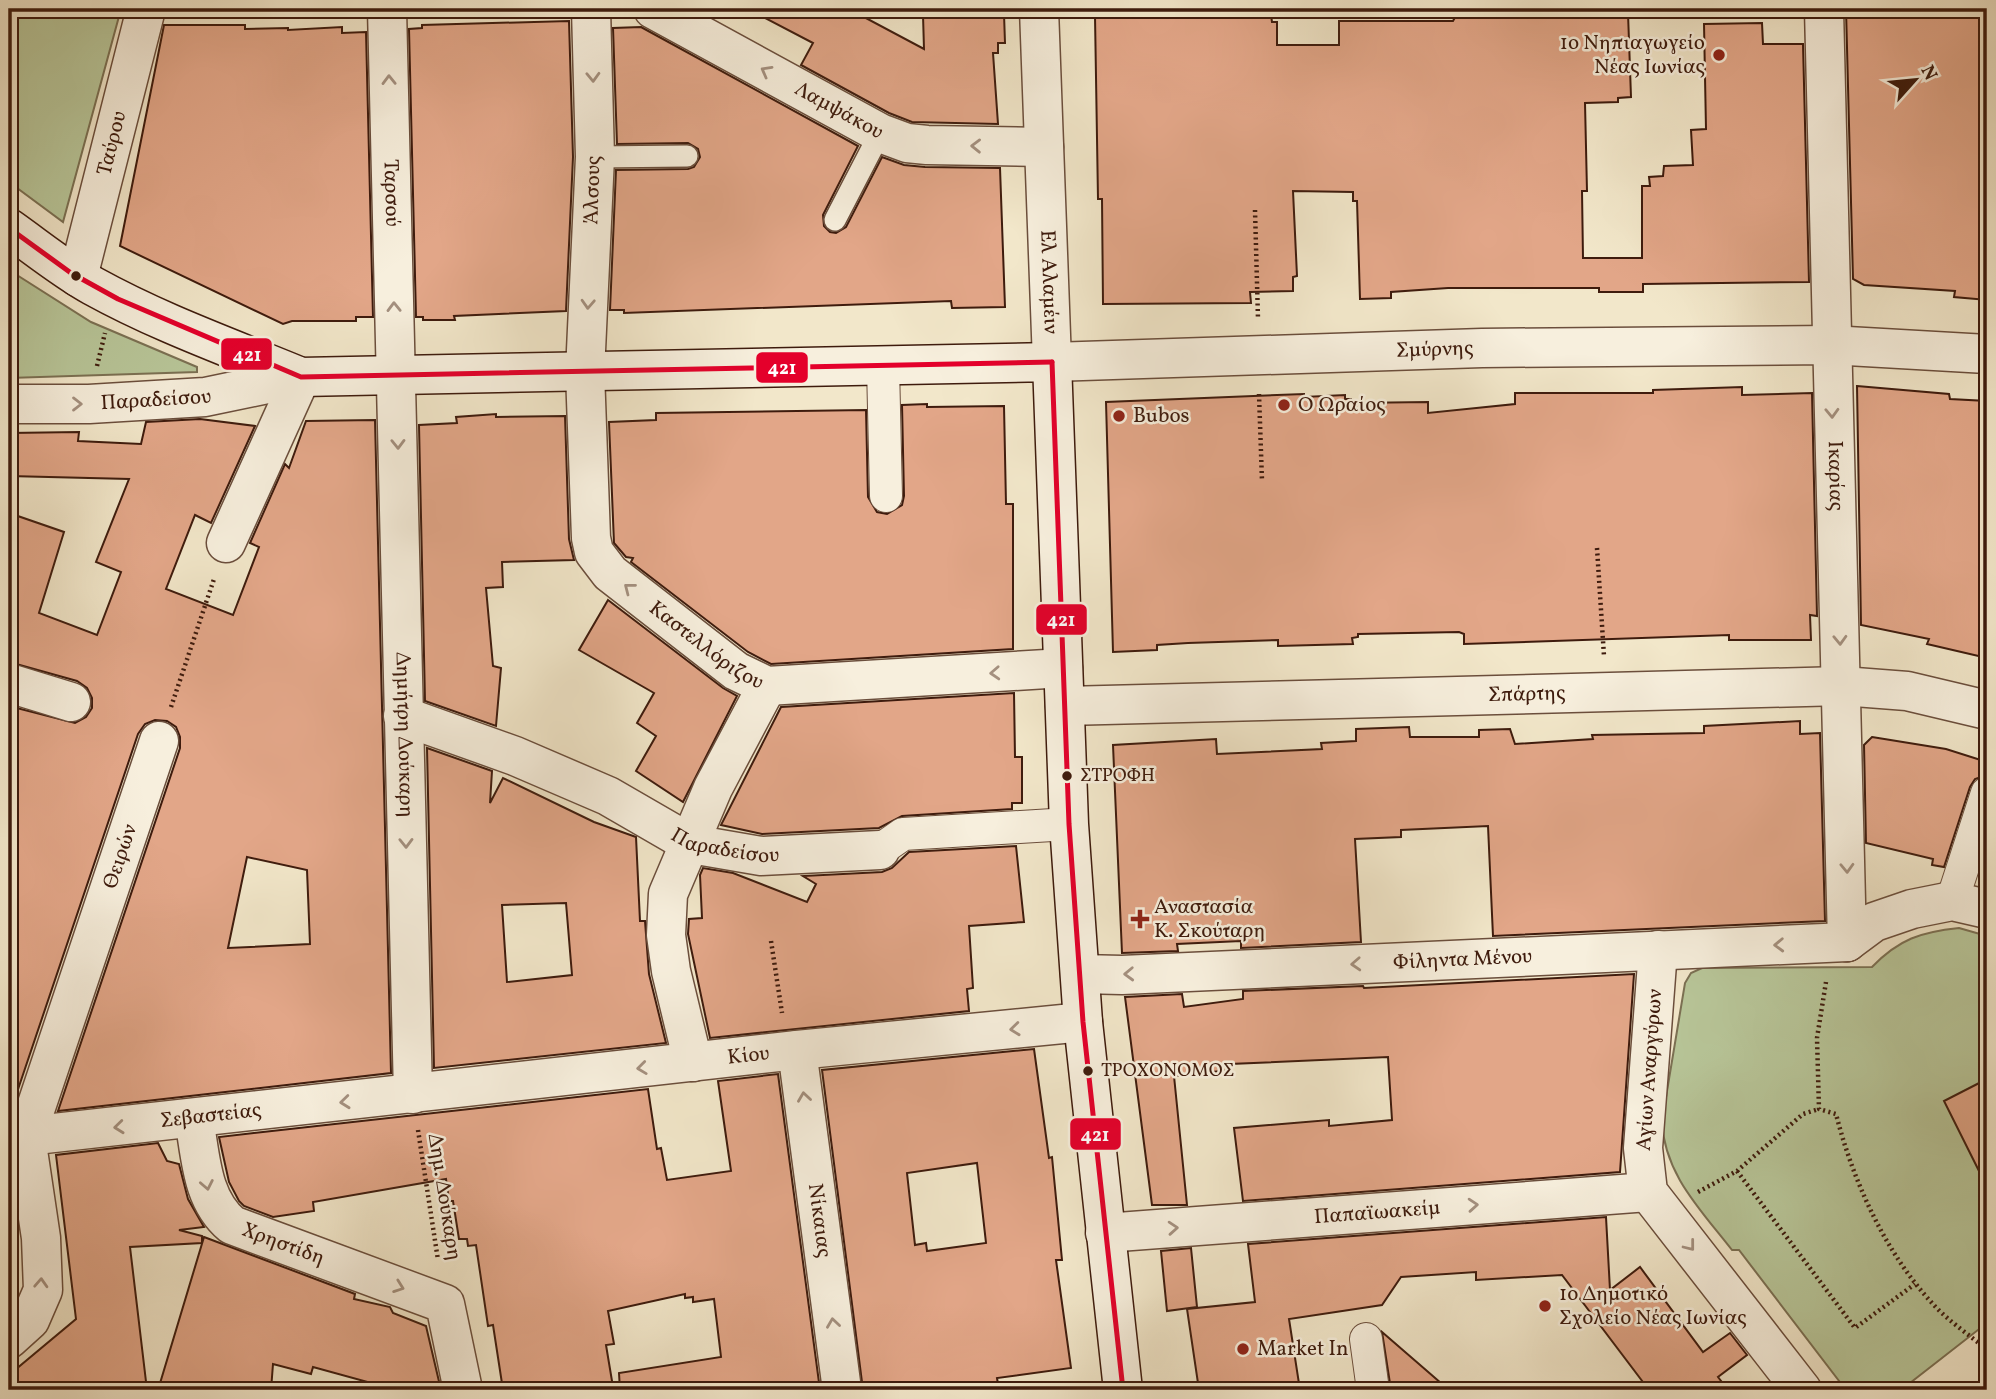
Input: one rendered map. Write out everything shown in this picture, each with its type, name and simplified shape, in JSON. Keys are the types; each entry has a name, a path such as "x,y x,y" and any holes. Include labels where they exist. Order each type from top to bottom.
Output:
{"street":[{"name":"Ταύρου","path":"78,277 146,9"},
{"name":"Ταρσού","path":"387,9 396,376"},
{"name":"Άλσους","path":"585,372 595,157 590,9"},
{"name":"Λαμψάκου","path":"653,9 880,133 907,143 1044,147"},
{"name":"Ελ Αλαμέιν","path":"1039,9 1069,824 1083,1022 1123,1390"},
{"name":"Ικαρίας","path":"1824,9 1830,345 1842,686 1847,942"},
{"path":"9,228 78,277 113,296 198,336 301,377 226,544"},
{"name":"Σμύρνης","path":"301,377 1052,362 1482,348 1830,345 1987,354"},
{"path":"883,366 886,496"},
{"name":"Καστελλόριζου","path":"585,372 591,538 602,565 736,671 767,686 1063,668"},
{"name":"Δημήτρη Δούκαρη","path":"396,376 413,1094"},
{"name":"Παραδείσου","path":"9,404 89,404 205,397 301,377"},
{"path":"9,683 71,702"},
{"path":"693,1062 671,971 666,923 668,894 713,788 767,686"},
{"name":"Σπάρτης","path":"1065,706 1842,686 1907,691 1987,710"},
{"name":"Παραδείσου","path":"404,716 515,756 608,796 691,844 761,856 880,850 903,834 1069,824"},
{"name":"Θειρών","path":"9,1339 30,1320 43,1290 41,1237 17,1138 159,741"},
{"path":"1847,942 1874,922 1912,909 1970,905 1987,793"},
{"name":"Φίληντα Μένου","path":"1080,974 1135,974 1847,942"},
{"name":"Αγίων Αναργύρων","path":"1656,1201 1643,1148 1658,950"},
{"name":"Κίου","path":"413,1094 792,1051 1083,1022"},
{"name":"Νίκαιας","path":"792,1051 842,1390"},
{"name":"Σεβαστείας","path":"17,1138 413,1094"},
{"name":"Χρηστίδη","path":"194,1119 210,1202 232,1225 445,1304"},
{"path":"1656,1201 1802,1390"},
{"name":"Παπαϊωακείμ","path":"1105,1233 1656,1201"},
{"path":"445,1304 463,1390"},
{"path":"1366,1339 1373,1390"}],"lane":[{"path":"835,220 880,133"},
{"path":"595,157 687,156"}],"path":[{"path":"9,277 17,303 9,345"},
{"path":"89,404 113,296"},
{"path":"159,741 226,544"},
{"path":"1597,548 1607,692"},
{"path":"771,941 792,1051"},
{"path":"1819,1109 1817,1038 1827,976 1834,957 1847,942"},
{"name":"Δημ. Δούκαρη","path":"413,1094 445,1304"},
{"path":"1656,1201 1737,1171 1803,1114 1819,1109 1836,1114 1858,1182 1915,1283 1934,1306 1985,1348"},
{"path":"1737,1171 1855,1328 1915,1283"}],"green space":[{"path":"9,9 121,9 63,222 9,182"},
{"path":"9,270 91,322 197,367 197,372 9,378"},
{"path":"1959,928 1987,936 1987,1330 1983,1326 1901,1390 1846,1390 1739,1250 1732,1250 1697,1206 1669,1158 1662,1121 1685,983 1691,973 1702,968 1872,967 1901,943 1933,932"},
{"path":"9,1173 14,1184 15,1285 9,1294"}],"building":[{"path":"748,9 849,9 924,49 923,15 932,15 932,9 999,9 999,14 1004,14 1005,43 998,43 998,53 993,53 998,124 912,122 889,113 801,65 813,43"},
{"path":"1620,9 1620,13 1628,13 1631,97 1618,98 1618,102 1585,103 1587,191 1582,191 1583,258 1642,258 1642,186 1650,186 1649,177 1663,176 1664,166 1693,165 1691,130 1706,129 1704,24 1762,23 1763,44 1803,44 1809,282 1643,284 1643,292 1599,292 1599,288 1448,288 1391,292 1391,298 1360,299 1357,201 1353,201 1353,192 1293,191 1297,276 1293,277 1293,291 1250,292 1251,303 1103,304 1095,16 1271,15 1272,22 1277,22 1277,45 1339,45 1339,21 1453,21 1458,12"},
{"path":"1846,9 1954,11 1987,17 1987,300 1954,297 1955,291 1864,285 1853,279"},
{"path":"569,21 573,157 566,311 454,316 455,320 423,320 423,317 416,317 409,29 422,28 422,25"},
{"path":"164,25 245,25 245,29 288,30 342,27 342,33 366,32 373,317 356,317 356,321 292,321 283,324 120,246"},
{"path":"641,27 858,146 823,215 824,226 830,232 836,233 846,227 882,157 904,165 925,167 1000,168 1005,307 952,308 951,301 624,313 624,310 610,310 616,170 688,169 694,167 700,157 698,149 688,143 617,144 613,28"},
{"path":"1857,386 1949,394 1950,399 1987,401 1987,658 1927,644 1929,639 1861,625"},
{"path":"1742,387 1742,395 1812,393 1817,616 1810,615 1811,640 1729,640 1729,635 1464,644 1464,634 1459,632 1358,634 1358,637 1352,638 1353,644 1278,646 1278,640 1188,643 1157,645 1157,650 1113,652 1106,402 1304,394 1304,397 1345,395 1345,399 1351,399 1352,403 1428,402 1428,413 1515,404 1515,393 1653,393 1653,390"},
{"path":"927,404 927,407 1004,406 1006,504 1013,504 1013,649 771,664 748,652 631,562 633,558 626,557 614,543 609,422 656,420 656,413 866,410 868,497 877,512 887,514 902,505 904,496 902,405"},
{"path":"496,414 496,417 565,416 569,539 574,560 502,562 503,587 486,588 493,666 501,668 496,726 425,701 419,425 457,423 456,417"},
{"path":"200,419 255,426 211,523 195,515 166,589 233,615 259,547 250,543 285,464 289,468 306,421 375,420 391,1073 58,1111 180,748 176,727 167,721 155,720 145,724 138,734 9,1116 9,706 75,723 86,717 92,708 92,698 87,688 77,681 9,662 9,513 64,532 39,613 97,635 121,572 96,562 129,479 9,476 9,433 79,432 78,441 141,444 146,422","holes":["247,857 307,870 310,944 228,948"]},
{"path":"608,600 737,696 683,802 636,771 656,736 637,723 654,693 579,650"},
{"path":"1014,693 1015,757 1022,757 1022,803 1012,803 1012,809 902,816 879,828 762,834 721,825 781,707"},
{"path":"1800,721 1800,734 1820,733 1825,921 1493,936 1488,826 1401,830 1401,837 1355,839 1361,942 1241,948 1241,941 1177,944 1178,951 1122,953 1113,745 1216,739 1217,754 1322,749 1321,743 1356,741 1356,729 1409,727 1410,737 1479,737 1479,730 1510,729 1515,744 1593,739 1592,735 1704,733 1704,726"},
{"path":"1872,737 1946,749 1987,762 1987,775 1975,779 1970,787 1944,867 1932,865 1933,859 1866,843 1864,745"},
{"path":"427,748 492,771 490,803 503,778 594,822 636,837 640,921 645,921 649,974 666,1043 434,1068","holes":["566,903 572,975 507,982 502,905"]},
{"path":"1016,846 1024,922 969,926 973,988 967,989 969,1011 710,1038 688,934 689,919 702,918 700,875 703,868 733,873 807,902 816,884 803,876 882,872 892,868 909,852"},
{"path":"1634,974 1620,1172 1243,1201 1234,1128 1329,1120 1329,1126 1392,1120 1388,1057 1230,1064 1231,1070 1174,1076 1187,1205 1152,1205 1125,997 1182,994 1184,1007 1243,999 1243,991 1364,988"},
{"path":"1034,1049 1049,1158 1052,1157 1062,1260 1056,1260 1071,1368 997,1378 999,1390 863,1390 822,1070","holes":["977,1163 986,1243 927,1251 926,1243 915,1245 907,1173"]},
{"path":"778,1074 820,1390 620,1390 619,1373 721,1357 714,1299 693,1302 693,1297 685,1298 685,1294 608,1311 614,1344 606,1345 613,1387 597,1390 503,1390 493,1325 488,1326 476,1245 468,1246 467,1239 459,1239 453,1201 449,1201 446,1179 313,1202 314,1211 273,1217 244,1206 239,1201 229,1182 219,1137 648,1089 657,1149 661,1148 667,1180 731,1171 718,1081"},
{"path":"1987,1079 1987,1187 1944,1101"},
{"path":"158,1143 167,1161 179,1164 188,1199 204,1227 179,1230 202,1236 202,1243 130,1247 147,1390 9,1390 9,1375 76,1319 56,1155"},
{"path":"1606,1217 1610,1290 1640,1267 1703,1352 1730,1333 1747,1355 1718,1377 1728,1390 1649,1390 1562,1275 1476,1280 1476,1272 1401,1277 1382,1305 1289,1319 1300,1390 1199,1390 1187,1309 1255,1302 1248,1244"},
{"path":"204,1237 355,1294 354,1299 390,1307 393,1313 426,1326 441,1390 376,1390 375,1384 313,1367 311,1374 273,1364 271,1390 158,1390"},
{"path":"1191,1248 1197,1307 1167,1311 1161,1251"},
{"path":"1382,1332 1449,1390 1391,1390"}],"transit line":[{"name":"421","path":"9,228 71,273 118,299 301,377 1052,362"},
{"name":"421","path":"1052,362 1069,824 1083,1022 1123,1390"}],"place":[{"name":"1ο Νηπιαγωγείο Νέας Ιωνίας","path":"1719,55"},
{"name":"Ο Ωραίος","path":"1284,405"},
{"name":"Bubos","path":"1119,416"},
{"name":"ΣΤΡΟΦΗ","path":"1067,776"},
{"name":"Αναστασία Κ. Σκούταρη","path":"1140,919"},
{"name":"ΤΡΟΧΟΝΟΜΟΣ","path":"1088,1071"},
{"name":"1ο Δημοτικό Σχολείο Νέας Ιωνίας","path":"1545,1306"},
{"name":"Market In","path":"1243,1349"}]}
